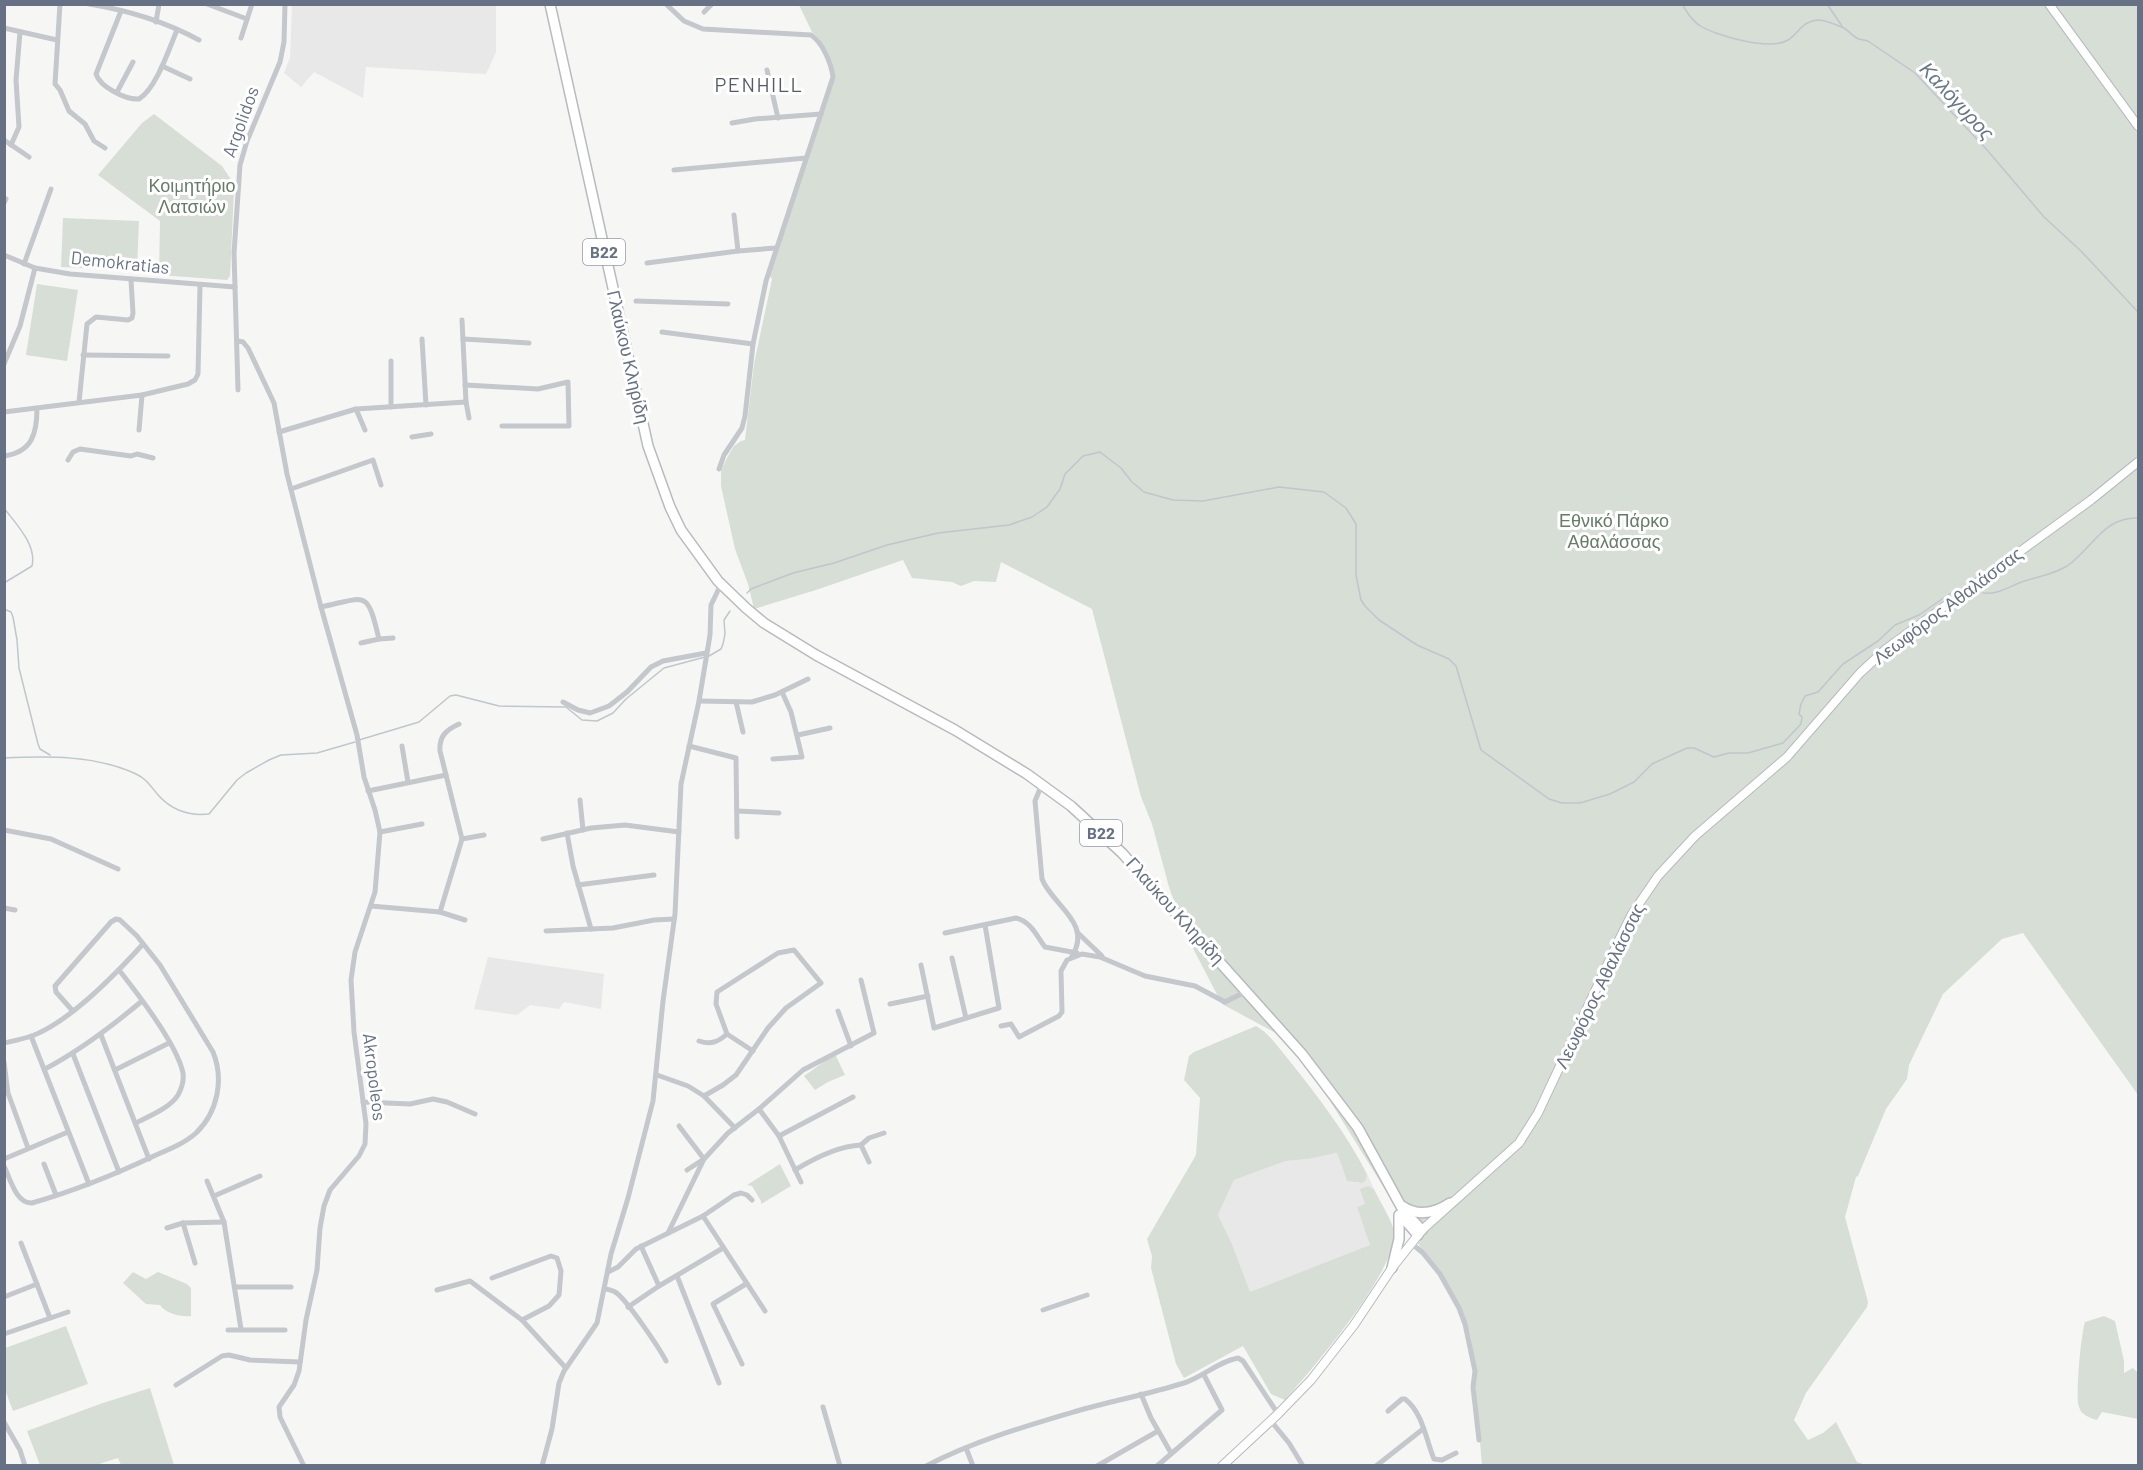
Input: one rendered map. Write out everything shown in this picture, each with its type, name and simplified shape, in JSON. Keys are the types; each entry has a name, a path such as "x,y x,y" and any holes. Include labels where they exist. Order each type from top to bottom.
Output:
{"main road":[{"name":"Γλαύκου Κληρίδη","path":"550,4 648,446 666,497 721,582 783,634 816,655 993,751 1042,784 1080,814 1122,853 1302,1053 1348,1115 1417,1236"},
{"path":"2049,4 2139,126"},
{"name":"Λεωφόρος Αθαλάσσας","path":"1222,1466 1311,1380 1417,1236 1450,1203 1519,1143 1539,1113 1632,914 1658,876 1695,836 1787,757 1860,673 1886,649 2091,500 2139,462"},
{"path":"1392,1268 1398,1248 1400,1227 1398,1206 1420,1213 1434,1212 1450,1203"}],"street":[{"path":"60,4 55,84 69,111 86,124 94,141 105,148"},
{"path":"89,4 156,22 199,40"},
{"path":"156,22 159,4"},
{"path":"207,4 247,19"},
{"path":"241,38 252,4"},
{"name":"Argolidos","path":"238,390 234,253 240,165 247,141 280,62 284,42 285,4"},
{"path":"666,4 684,21 703,29 803,34 817,39 832,69 833,77 766,281 753,344 743,422 738,435 721,460 719,469"},
{"path":"704,12 712,4"},
{"path":"121,11 96,74 103,85 134,100 145,94 162,66 177,30"},
{"path":"4,28 57,40"},
{"path":"11,145 19,127 16,80 20,32"},
{"path":"117,92 133,62"},
{"path":"162,66 190,79"},
{"path":"767,70 778,118"},
{"path":"732,123 821,114"},
{"path":"4,140 29,157"},
{"path":"674,170 806,158"},
{"path":"24,264 51,189"},
{"path":"734,215 738,250"},
{"path":"647,263 738,250 776,248"},
{"name":"Demokratias","path":"4,255 35,268 70,274 235,287"},
{"path":"4,364 17,335 35,268"},
{"path":"79,402 86,327 91,320 98,317 128,320 133,316 131,280"},
{"path":"4,412 142,395 185,386 197,377 200,286"},
{"path":"636,301 728,304"},
{"path":"462,320 466,402 470,418"},
{"path":"662,332 753,344"},
{"path":"422,339 426,405"},
{"path":"463,339 529,343"},
{"name":"Akropoleos","path":"238,341 246,346 271,393 285,467 358,738 363,772 380,832 378,868 371,906 355,952 351,980 353,1025 366,1131 364,1148 330,1190 322,1213 317,1270 300,1362 294,1385 279,1410 280,1417 304,1466"},
{"path":"83,355 168,356"},
{"path":"391,361 391,407"},
{"path":"465,385 538,389 568,382 569,426 502,426"},
{"path":"139,430 142,395"},
{"path":"279,432 356,409 466,402"},
{"path":"4,456 21,452 30,443 35,428 37,408"},
{"path":"356,409 365,430"},
{"path":"412,437 431,434"},
{"path":"68,460 74,451 80,449 131,456 137,454 153,458"},
{"path":"291,489 373,459 381,485"},
{"path":"542,1466 552,1429 559,1383 566,1367 597,1323 611,1254 650,1117 657,1075 663,1001 674,919 681,784 699,702 710,635 711,605 721,582"},
{"path":"321,607 358,599 365,600 370,605 379,639"},
{"path":"362,643 393,638"},
{"path":"563,702 590,713 609,706 627,692 651,667 663,661 706,653"},
{"path":"699,702 752,702 782,692 808,679"},
{"path":"773,759 802,757 791,712 782,692"},
{"path":"736,702 742,732"},
{"path":"440,912 462,839 440,751 440,741 444,734 459,724"},
{"path":"798,735 830,728"},
{"path":"402,746 408,782"},
{"path":"689,746 736,758 737,837"},
{"path":"368,791 446,775"},
{"path":"1042,784 1035,801 1042,879 1045,886 1066,910 1077,932 1106,959"},
{"path":"580,800 583,830"},
{"path":"737,811 779,813"},
{"path":"380,832 422,824"},
{"path":"543,839 583,830 625,825 679,832"},
{"path":"4,830 51,839 118,869"},
{"path":"567,833 578,885 591,929"},
{"path":"462,839 484,835"},
{"path":"578,885 654,875"},
{"path":"371,906 440,912 465,920"},
{"path":"4,908 15,910"},
{"path":"945,933 1016,918 1030,926 1045,946 1073,955 1082,954 1106,959 1145,976 1195,986 1225,1002 1247,991"},
{"path":"546,931 613,928 654,920 674,919"},
{"path":"4,1166 21,1200 24,1203 32,1203 119,1172 182,1143 198,1130 214,1106 219,1077 217,1064 209,1045 160,965 122,921 111,922 55,986 56,992 72,1010"},
{"path":"921,965 934,1028 999,1008 985,925"},
{"path":"1001,1026 1011,1024 1019,1037 1059,1016 1062,1012 1061,971 1077,947 1077,932"},
{"path":"4,1043 31,1036 54,1024 118,970 143,944"},
{"path":"704,1096 735,1075 753,1051 768,1028 786,1008 821,983 794,950 778,952 717,992 716,1005 728,1034 753,1051"},
{"path":"952,958 966,1018"},
{"path":"118,970 142,1001 169,1043 182,1070 183,1083 171,1103 136,1123"},
{"path":"687,1170 704,1159 728,1133 803,1070 874,1034 861,980"},
{"path":"890,1004 928,996"},
{"path":"45,1069 74,1054 142,1001"},
{"path":"838,1011 851,1046"},
{"path":"699,1041 708,1044 728,1034"},
{"path":"101,1035 149,1158"},
{"path":"31,1036 89,1184"},
{"path":"115,1070 169,1043"},
{"path":"74,1054 119,1172"},
{"path":"4,1062 8,1093 28,1148"},
{"path":"657,1075 688,1086 704,1096 735,1128"},
{"path":"779,1136 854,1098"},
{"path":"363,1102 410,1104 433,1099 447,1102 475,1114"},
{"path":"759,1109 779,1136 801,1182"},
{"path":"679,1126 704,1159"},
{"path":"4,1159 68,1132"},
{"path":"795,1170 848,1147 861,1145 869,1138 884,1133"},
{"path":"861,1145 869,1162"},
{"path":"667,1234 704,1159"},
{"path":"44,1164 56,1195"},
{"path":"214,1196 260,1176"},
{"path":"207,1181 224,1222 241,1329"},
{"path":"608,1272 615,1270 641,1246 704,1216 734,1195 741,1193 752,1200"},
{"path":"704,1216 765,1311"},
{"path":"167,1228 183,1222 224,1222"},
{"path":"183,1222 195,1263"},
{"path":"1417,1236 1459,1308 1465,1324 1475,1371 1473,1387 1479,1440"},
{"path":"21,1243 50,1318"},
{"path":"641,1246 659,1286"},
{"path":"628,1307 723,1248"},
{"path":"492,1278 551,1256 557,1258 561,1271 559,1295 549,1306 522,1320"},
{"path":"677,1276 719,1383"},
{"path":"437,1290 470,1281 522,1320 566,1367"},
{"path":"4,1297 37,1284"},
{"path":"742,1364 713,1304 746,1284"},
{"path":"235,1287 291,1287"},
{"path":"605,1289 617,1292 653,1338 666,1361"},
{"path":"1043,1310 1087,1295"},
{"path":"4,1334 68,1312"},
{"path":"228,1330 285,1330"},
{"path":"176,1384 222,1356 229,1355 250,1360 300,1362"},
{"path":"926,1466 990,1437 1204,1375 1231,1359 1238,1358 1243,1361 1278,1414"},
{"path":"1157,1466 1222,1410 1204,1375"},
{"path":"1141,1394 1158,1431 1171,1452"},
{"path":"1388,1411 1405,1399 1414,1408 1434,1459 1443,1461 1456,1453"},
{"path":"823,1407 840,1466"},
{"path":"1271,1421 1289,1443 1303,1466"},
{"path":"5,1426 25,1460 25,1466"},
{"path":"1376,1466 1423,1429"},
{"path":"1097,1466 1158,1431"},
{"path":"966,1448 973,1466"}],"shaded area":[{"path":"292,5 496,5 496,52 486,74 366,67 363,98 314,72 301,87 284,73 290,58"},
{"path":"488,957 604,974 601,1009 564,1002 559,1009 530,1005 517,1015 474,1009"},
{"path":"1337,1153 1347,1181 1359,1183 1366,1180 1367,1174 1374,1189 1372,1187 1365,1204 1357,1207 1371,1245 1250,1293 1232,1244 1218,1215 1234,1180 1286,1161"}],"green space":[{"name":"Εθνικό Πάρκο Αθαλάσσας","path":"799,5 2138,5 2138,1095 2023,933 2002,939 1943,994 1909,1065 1907,1079 1886,1109 1856,1177 1845,1217 1868,1302 1867,1307 1806,1393 1794,1420 1808,1440 1823,1433 1836,1422 1857,1462 1866,1465 1482,1465 1471,1339 1460,1307 1420,1247 1418,1243 1420,1241 1404,1220 1294,1043 1222,1004 1186,935 1169,887 1152,824 1141,797 1092,609 1001,562 996,582 974,581 961,586 952,582 912,578 903,560 754,609 748,584 735,549 721,486 721,470 734,446 745,440 754,364 772,279 769,275 835,76 827,53 812,32"},
{"name":"Κοιμητήριο Λατσιών","path":"154,114 222,166 232,181 234,191 230,276 227,280 159,275 160,221 98,175 142,123"},
{"path":"63,218 139,221 137,270 61,267"},
{"path":"37,284 78,290 67,361 26,355"},
{"path":"1256,1026 1274,1041 1320,1100 1367,1174 1366,1180 1362,1183 1347,1181 1337,1153 1286,1161 1234,1180 1218,1215 1250,1292 1370,1245 1357,1207 1365,1204 1360,1189 1368,1186 1374,1189 1394,1231 1392,1248 1369,1293 1285,1400 1271,1394 1243,1346 1184,1378 1176,1364 1151,1268 1152,1256 1147,1239 1196,1155 1200,1098 1184,1080 1189,1056"},
{"path":"835,1054 845,1075 815,1090 804,1076"},
{"path":"780,1164 791,1186 761,1204 752,1186 747,1185"},
{"path":"133,1272 146,1279 158,1272 187,1284 191,1288 191,1316 174,1314 166,1311 160,1305 146,1304 123,1283"},
{"path":"2104,1316 2115,1321 2124,1361 2124,1373 2133,1368 2138,1373 2138,1419 2102,1412 2097,1420 2084,1414 2079,1407 2079,1365 2085,1322"},
{"path":"66,1326 88,1384 13,1411 5,1390 5,1348"},
{"path":"150,1388 174,1465 121,1465 118,1458 96,1465 40,1465 27,1431"}],"waterway":[{"name":"Καλόγυρος","path":"1682,4 1691,18 1699,25 1717,34 1743,41 1780,43 1788,40 1804,25 1818,20 1846,29 1857,38 1868,41 1915,73 1988,151 2044,217 2081,251 2138,312"},
{"path":"1827,4 1842,26"},
{"path":"747,593 751,589 793,573 834,563 887,545 938,533 1009,525 1032,517 1047,507 1060,489 1065,474 1083,456 1100,452 1121,468 1144,492 1173,500 1203,501 1279,487 1324,492 1346,508 1356,524 1356,575 1361,600 1365,606 1379,620 1417,645 1449,659 1456,666 1481,750 1549,799 1562,803 1580,803 1610,794 1634,782 1652,764 1687,748 1694,748 1714,757 1729,753 1748,753 1783,743 1801,724 1802,717 1799,714 1805,696 1818,692 1843,664 1878,641 1895,625 1919,615 1951,593"},
{"path":"4,508 29,543 33,558 32,566 4,583"},
{"path":"1983,593 1997,592 2062,569 2076,559 2107,528 2126,519 2138,518"},
{"path":"4,609 11,612 13,617 19,668 38,744 40,749 50,755"},
{"path":"709,656 721,649 725,634 724,620 730,611"},
{"path":"359,740 419,722 450,696 456,695 499,706 566,707 582,720 597,721 613,713 626,699 664,668 705,657"},
{"path":"4,758 71,758 105,763 143,778 159,796 182,811 209,814 237,780 269,760 281,755 317,753 355,742"}],"district":[{"name":"PENHILL","path":"759,85"}]}
